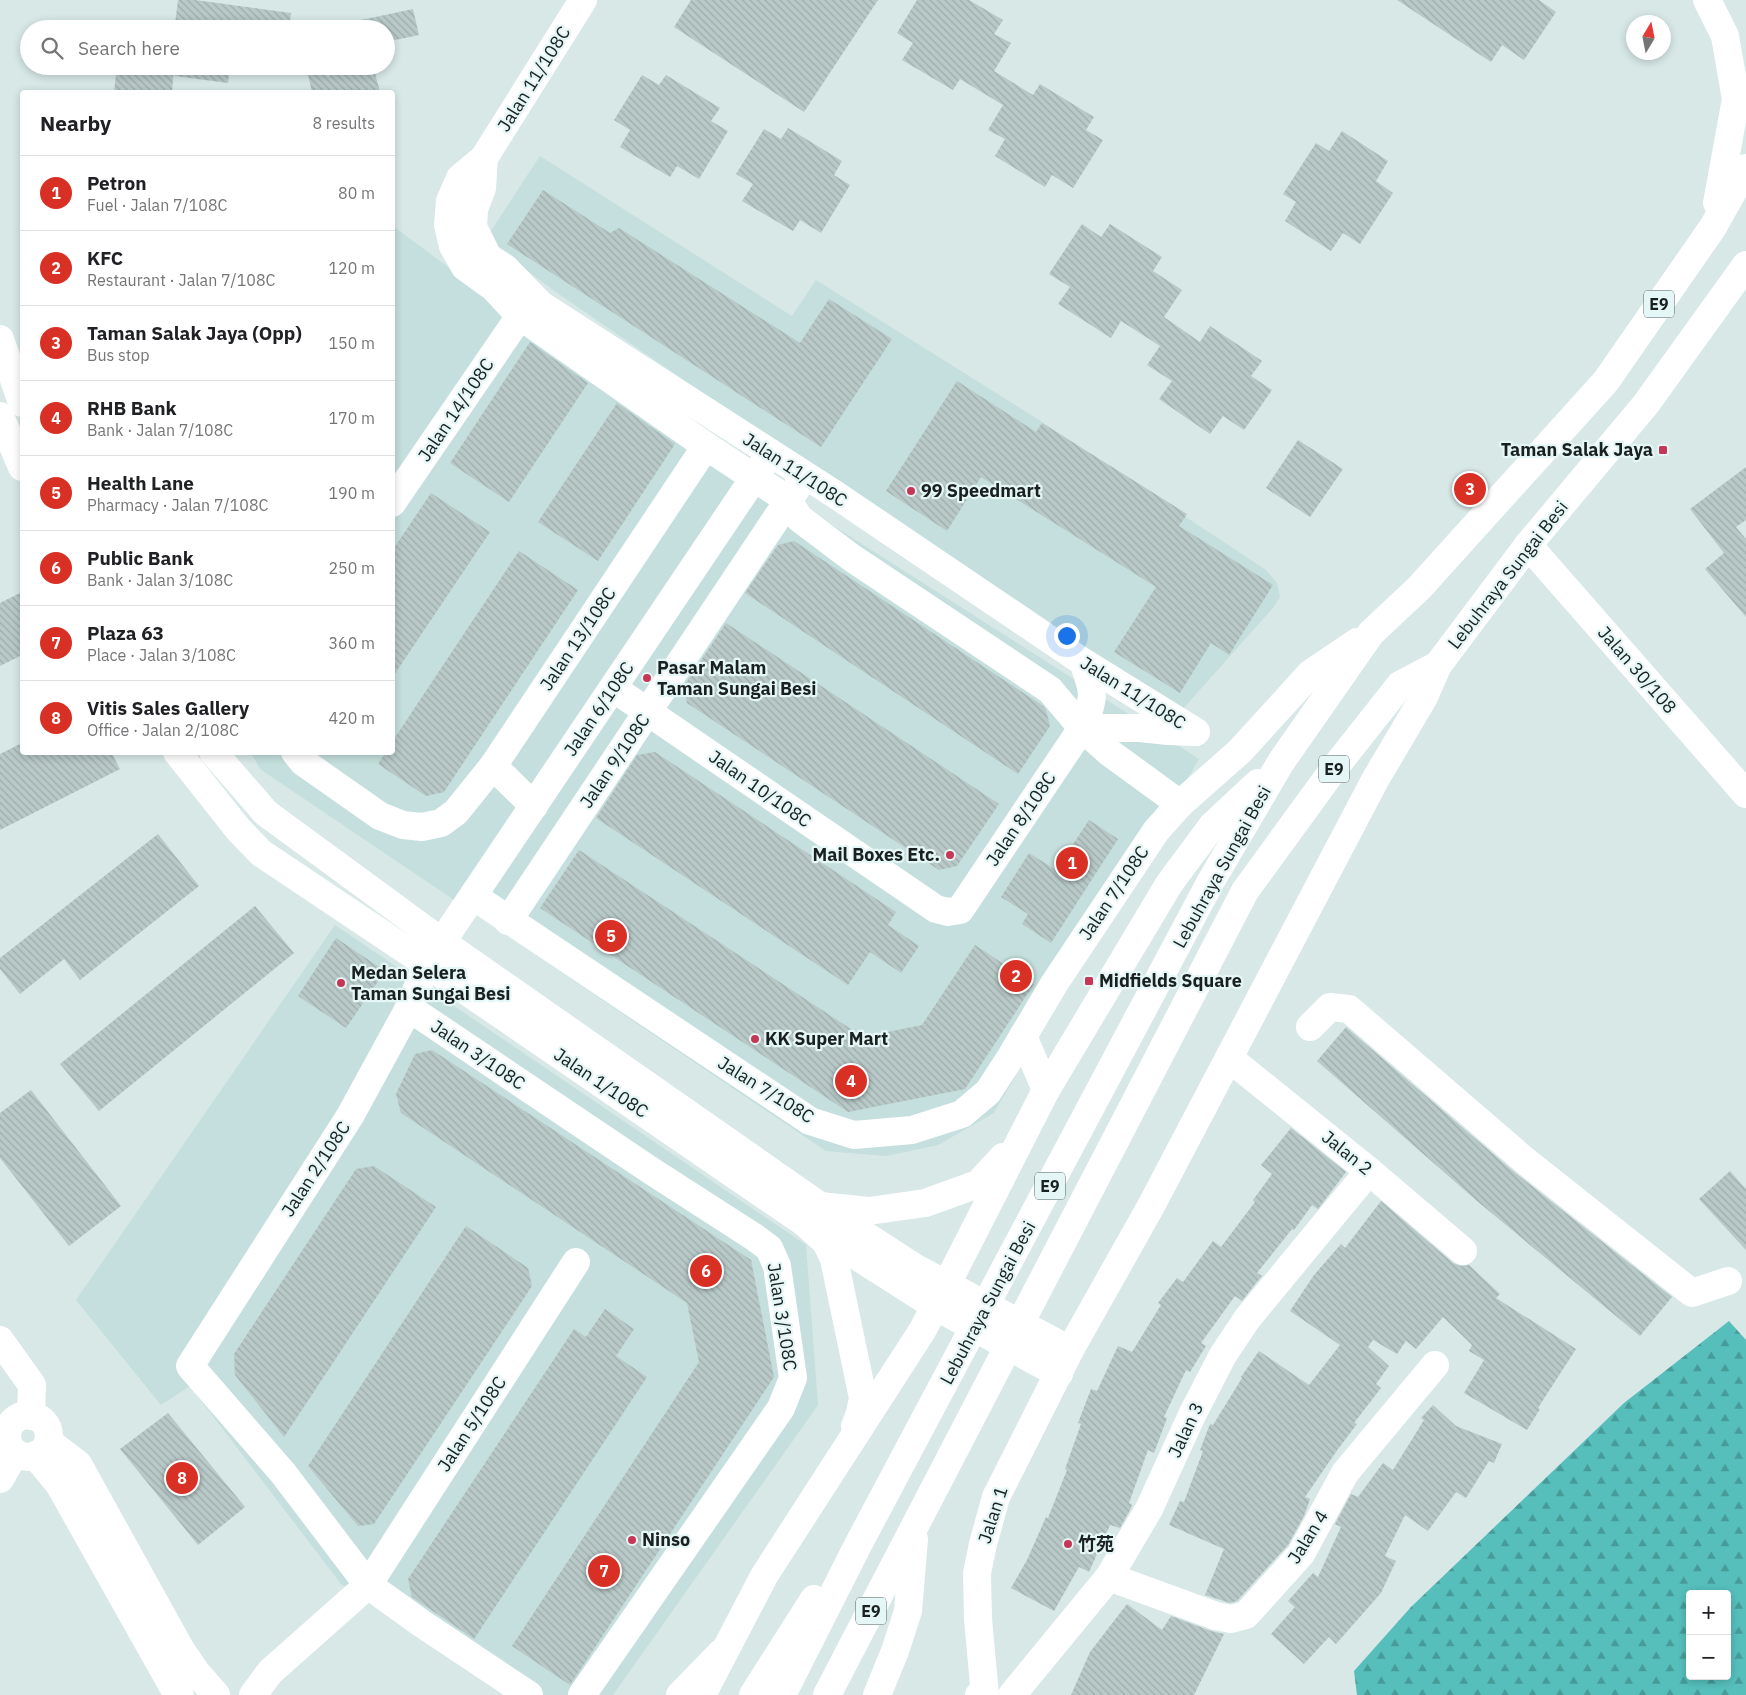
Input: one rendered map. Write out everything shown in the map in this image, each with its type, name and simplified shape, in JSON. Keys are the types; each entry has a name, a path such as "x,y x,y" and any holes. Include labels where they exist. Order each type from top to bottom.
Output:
{"main road":[{"name":"Jalan 11/108C","path":"583,0 484,158 460,178 450,200 448,225 452,246 465,267 494,288 520,316 706,446 788,500 799,518 852,558 1050,690 1082,728 1110,753 1180,804"},
{"path":"1707,0 1725,36 1736,99 1713,227"},
{"name":"Jalan 11/108C","path":"484,158 482,188 474,209 473,227 488,257 505,268 541,305 836,496 1083,662 1196,732 1140,728 1082,728"},
{"name":"Lebuhraya Sungai Besi","path":"782,1695 860,1543 1212,882 1281,762 1371,633 1419,588 1606,381 1713,227 1746,168"},
{"name":"Lebuhraya Sungai Besi","path":"828,1695 1245,891 1336,766 1400,686 1438,664 1528,545 1646,404 1746,265"},
{"name":"Jalan 14/108C","path":"395,499 520,316"},
{"path":"0,339 20,397"},
{"path":"0,416 20,462"},
{"name":"Jalan 13/108C","path":"298,755 304,762 380,816 402,825 422,827 441,824 456,812 493,766 706,446"},
{"name":"Jalan 6/108C","path":"434,953 770,454"},
{"name":"Jalan 9/108C","path":"508,921 804,476"},
{"name":"Jalan 30/108","path":"1528,545 1746,794"},
{"name":"Jalan 7/108C","path":"473,896 810,1121 854,1135 912,1130 962,1114 988,1092 1054,984 1156,831 1180,804 1240,750 1310,673 1371,633"},
{"name":"Jalan 8/108C","path":"960,910 1082,728 1091,705 1093,687 1083,662"},
{"name":"Jalan 1","path":"983,1694 978,1619 978,1573 983,1544 996,1497 1064,1362 1151,1206 1375,780 1424,696 1438,664"},
{"name":"Jalan 10/108C","path":"613,688 936,909 948,912 960,910"},
{"name":"Jalan 1/108C","path":"179,755 238,828 261,853 434,953 812,1214 941,1296 1064,1362"},
{"name":"Jalan 1/108C","path":"216,755 266,813 434,953"},
{"path":"702,1695 764,1576 922,1331 1046,1090 1169,884 1212,826 1281,762"},
{"path":"493,766 534,806"},
{"name":"Jalan 2/108C","path":"368,1585 283,1474 190,1366 350,1116 409,1008 434,953"},
{"path":"1310,1027 1330,1007 1349,1009 1523,1159 1692,1293 1728,1281"},
{"name":"Jalan 3/108C","path":"409,1008 650,1170 754,1237 769,1248 777,1266 793,1378 781,1408 582,1695"},
{"path":"1023,1036 1046,1090"},
{"name":"Jalan 2","path":"1229,1058 1370,1171 1463,1250"},
{"path":"846,1448 860,1413 863,1398 834,1259 812,1214 868,1211 925,1203 978,1184 1022,1137"},
{"name":"Jalan 3","path":"1012,1695 1108,1577 1149,1509 1192,1415 1223,1355 1247,1319 1370,1171"},
{"name":"Jalan 5/108C","path":"253,1695 270,1672 368,1585 576,1262"},
{"path":"0,1340 32,1385 31,1416"},
{"name":"Jalan 4","path":"1108,1577 1216,1616 1231,1619 1246,1615 1301,1554 1345,1473 1435,1365"},
{"path":"0,1479 33,1450 48,1434 43,1422 31,1416 18,1418 8,1428 7,1442 33,1450 78,1464 181,1650 196,1672 216,1695"},
{"path":"33,1450 59,1484 172,1685 180,1695"},
{"path":"877,1695 895,1651 908,1611 915,1528"},
{"path":"753,1695 808,1607 860,1543"},
{"path":"368,1585 421,1623 530,1695"},
{"path":"680,1695 726,1648"}],"shaded area":[{"path":"540,156 792,316 816,280 1039,420 1266,570 1277,583 1280,597 1273,608 1181,711 882,517 556,292 485,240"},
{"path":"395,227 464,279 525,329 1199,759 994,1113 938,1145 886,1156 826,1151 260,769 252,755 395,755"},
{"path":"335,925 806,1245 818,1405 613,1695 513,1695 430,1645 341,1584 190,1386 161,1405 76,1300"}],"green space":[{"path":"1729,1321 1746,1340 1746,1695 1357,1695 1354,1671 1411,1607 1624,1403"}],"building":[{"path":"178,0 195,0 291,13 290,20 176,20"},
{"path":"691,0 878,0 804,112 674,27"},
{"path":"917,0 969,0 1003,20 994,34 1011,43 994,71 1033,95 1040,84 1094,117 1086,130 1103,140 1073,188 1052,175 1045,187 995,156 1005,139 988,130 1003,105 960,79 953,90 902,60 913,43 897,33"},
{"path":"1397,0 1539,0 1556,12 1524,60 1502,45 1491,62"},
{"path":"413,9 419,35 395,40 395,20 361,20"},
{"path":"116,75 173,75 172,90 114,90"},
{"path":"175,75 229,75 228,83"},
{"path":"308,75 375,75 379,90 312,90"},
{"path":"642,75 659,85 666,75 720,108 711,121 728,131 699,179 677,166 670,177 620,147 630,130 614,120"},
{"path":"788,128 842,161 834,175 850,185 821,233 800,220 793,231 742,201 753,184 736,174 764,129 781,139"},
{"path":"1342,131 1388,161 1376,181 1393,193 1360,244 1343,233 1331,251 1285,221 1296,202 1283,194 1316,143 1329,151"},
{"path":"543,190 610,233 619,228 800,343 829,299 892,339 821,447 507,244"},
{"path":"1082,224 1101,237 1110,224 1162,257 1153,271 1182,290 1164,317 1200,342 1210,326 1262,361 1251,376 1272,390 1244,430 1223,416 1210,434 1159,399 1172,381 1147,365 1160,346 1121,321 1111,338 1058,304 1070,287 1049,274"},
{"path":"530,342 588,383 509,502 450,463"},
{"path":"957,381 1036,432 1042,423 1187,514 1179,526 1273,585 1229,655 1211,643 1180,693 1114,652 1156,587 981,477 947,531 886,491"},
{"path":"617,403 675,444 598,561 538,522"},
{"path":"1298,440 1343,469 1310,517 1266,488"},
{"path":"1746,467 1746,520 1736,527 1746,539 1746,617 1705,569 1724,553 1690,509"},
{"path":"431,493 490,532 395,674 395,547"},
{"path":"794,541 1043,706 1046,710 1050,726 1018,774 745,593 778,545"},
{"path":"519,551 578,590 444,792 426,796 378,764 384,755 395,755 395,737"},
{"path":"20,593 20,656 0,666 0,603"},
{"path":"726,623 999,804 957,866 939,870 687,703 684,686"},
{"path":"20,744 20,755 113,755 120,769 0,830 0,754"},
{"path":"655,752 896,912 888,925 919,946 901,973 870,952 848,985 596,818 637,755"},
{"path":"1089,820 1118,839 1051,943 1022,924 1028,914 1001,897 1029,853 1056,870"},
{"path":"158,834 199,886 80,980 64,959 20,994 0,969 0,958"},
{"path":"579,850 863,1037 922,1025 975,945 1034,984 965,1089 848,1112 540,908"},
{"path":"255,906 294,953 99,1111 60,1064"},
{"name":"Medan Selera Taman Sungai Besi","path":"336,938 385,971 346,1028 298,996"},
{"path":"1346,1027 1513,1171 1672,1297 1640,1336 1477,1201 1317,1061"},
{"path":"432,1050 751,1260 774,1377 570,1685 512,1646 699,1362 687,1303 401,1113 396,1094 415,1054"},
{"path":"31,1090 121,1206 69,1246 0,1158 0,1113"},
{"path":"1291,1128 1346,1172 1318,1209 1312,1205 1294,1230 1292,1229 1257,1273 1262,1276 1242,1301 1235,1296 1201,1343 1206,1346 1190,1372 1186,1370 1164,1417 1167,1418 1154,1453 1148,1450 1129,1503 1132,1505 1130,1510 1120,1528 1110,1525 1089,1572 1079,1567 1054,1611 1011,1588 1027,1560 1046,1517 1048,1518 1067,1470 1065,1469 1081,1424 1078,1423 1091,1389 1097,1391 1118,1346 1132,1352 1161,1305 1158,1303 1177,1278 1183,1282 1213,1241 1221,1247 1255,1202 1253,1200 1272,1174 1261,1165"},
{"path":"374,1166 436,1207 284,1437 235,1375 234,1354 356,1169"},
{"path":"1730,1171 1746,1189 1746,1250 1699,1199"},
{"path":"1381,1201 1453,1263 1461,1266 1469,1265 1500,1294 1496,1298 1576,1349 1538,1408 1540,1409 1527,1430 1464,1393 1484,1360 1469,1351 1472,1345 1443,1317 1416,1349 1406,1341 1397,1354 1373,1340 1368,1347 1389,1366 1376,1384 1381,1388 1354,1423 1357,1424 1305,1497 1310,1499 1304,1516 1288,1545 1237,1601 1230,1603 1205,1595 1224,1549 1169,1525 1180,1501 1184,1502 1203,1451 1200,1450 1210,1424 1213,1425 1241,1377 1259,1351 1309,1385 1340,1345 1290,1311 1314,1275 1341,1244 1345,1248"},
{"path":"466,1226 528,1268 532,1286 374,1524 358,1526 308,1466"},
{"path":"605,1309 634,1329 616,1356 647,1377 474,1639 412,1597 408,1579 574,1329 586,1337"},
{"path":"1433,1405 1456,1426 1502,1444 1494,1463 1489,1461 1466,1498 1456,1492 1428,1531 1405,1515 1385,1556 1396,1561 1381,1593 1336,1644 1329,1637 1304,1664 1271,1634 1295,1607 1288,1601 1313,1573 1318,1577 1341,1527 1335,1524 1351,1494 1358,1497 1383,1463 1393,1470 1424,1420 1421,1418"},
{"path":"168,1413 245,1507 198,1545 120,1449"},
{"path":"1127,1604 1162,1630 1171,1616 1224,1634 1194,1695 1071,1695 1090,1652"}],"place":[{"name":"Taman Salak Jaya","path":"1663,450"},
{"name":"Taman Salak Jaya (Opp)","path":"1470,489"},
{"name":"99 Speedmart","path":"911,491"},
{"name":"Pasar Malam Taman Sungai Besi","path":"647,678"},
{"name":"Mail Boxes Etc.","path":"950,855"},
{"name":"Petron","path":"1072,863"},
{"name":"Health Lane","path":"611,936"},
{"name":"KFC","path":"1016,976"},
{"name":"Midfields Square","path":"1089,981"},
{"name":"Medan Selera Taman Sungai Besi","path":"341,983"},
{"name":"KK Super Mart","path":"755,1039"},
{"name":"RHB Bank","path":"851,1081"},
{"name":"Public Bank","path":"706,1271"},
{"name":"Vitis Sales Gallery","path":"182,1478"},
{"name":"Ninso","path":"632,1540"},
{"name":"竹苑","path":"1068,1544"},
{"name":"Plaza 63","path":"604,1571"}]}
